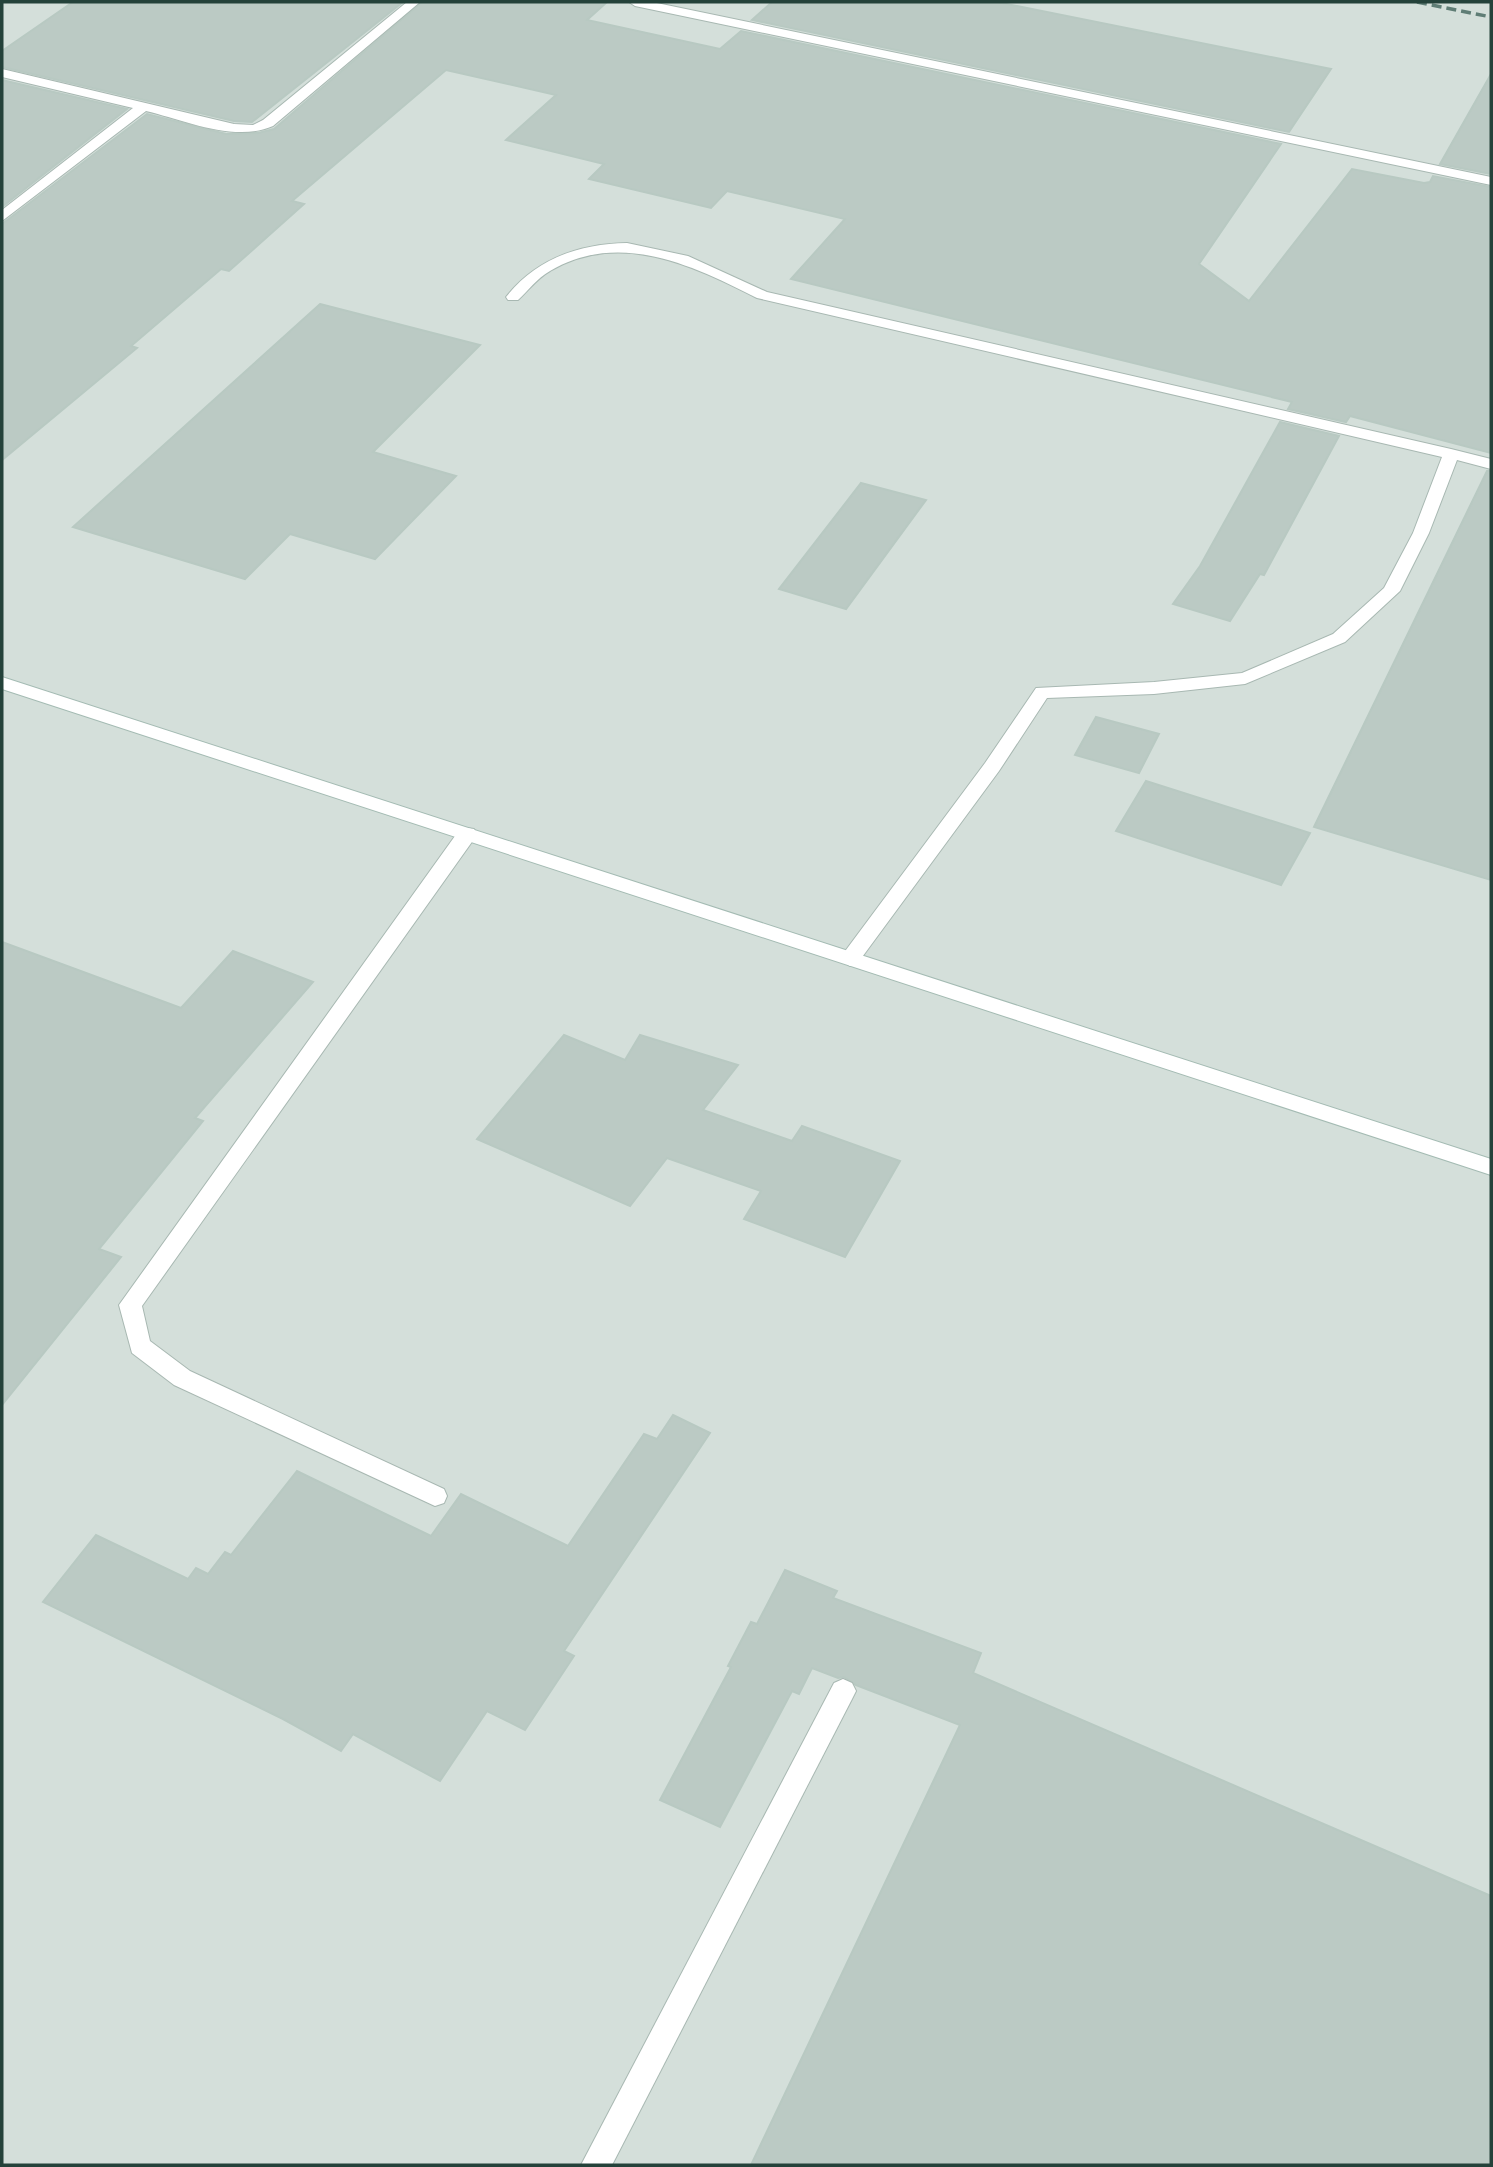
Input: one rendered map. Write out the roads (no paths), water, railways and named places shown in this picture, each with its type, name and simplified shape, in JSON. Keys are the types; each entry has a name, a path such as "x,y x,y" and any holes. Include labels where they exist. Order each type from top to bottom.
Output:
{"street":[{"path":"2,73 234,128 256,129 414,2"},
{"path":"635,2 1491,181"},
{"path":"2,217 144,106"},
{"path":"513,297 543,269 580,251 618,244 656,250 704,265 762,295 1491,464"},
{"path":"850,959 992,767 1042,692 1154,688 1245,678 1339,638 1391,591 1421,533 1451,454"},
{"path":"2,683 1491,1167"},
{"path":"435,1496 182,1378 140,1346 130,1305 467,834"},
{"path":"596,2165 843,1691"}],"railway":[{"path":"1417,2 1491,17"}]}
